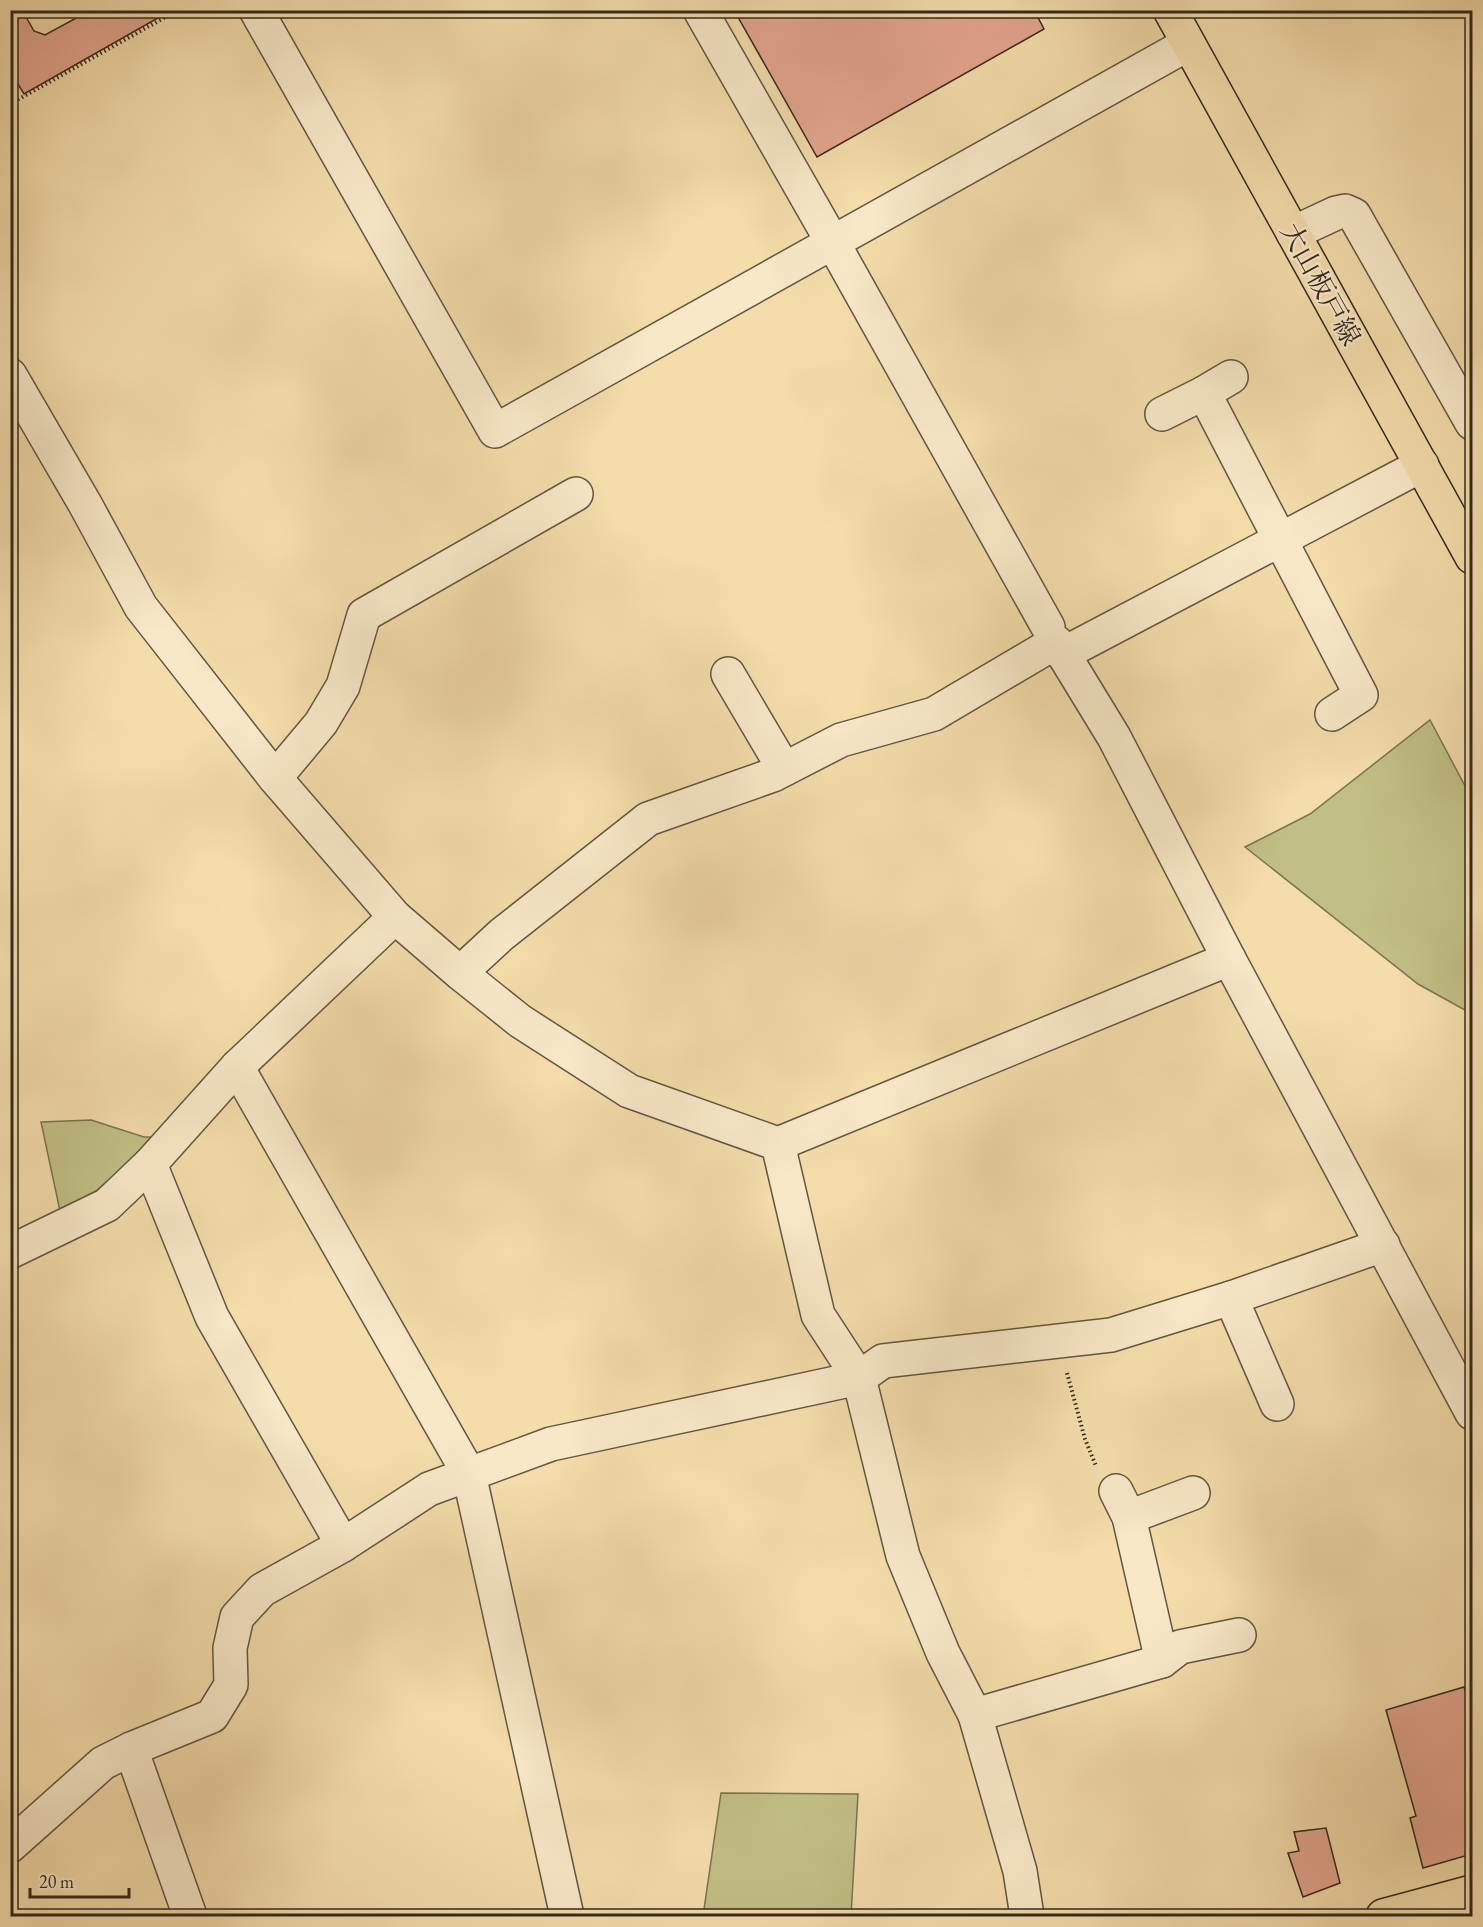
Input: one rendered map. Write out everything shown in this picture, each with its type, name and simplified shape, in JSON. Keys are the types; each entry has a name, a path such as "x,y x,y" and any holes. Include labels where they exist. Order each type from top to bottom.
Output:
{"main road":[{"name":"大山板戸線","path":"1170,10 1473,557"},
{"path":"1401,1914 1473,1892"}],"street":[{"path":"256,10 495,431 1188,44"},
{"path":"700,10 1056,641 1114,737 1229,959 1473,1413"},
{"path":"1293,233 1336,213 1345,211 1354,214 1473,423"},
{"path":"10,375 85,504 141,607 275,778 395,917 520,1021 629,1091 778,1144 1229,959"},
{"path":"1162,414 1218,385 1281,539 1371,689 1332,714"},
{"path":"460,973 501,935 648,819 784,770 841,740 934,714 1056,641 1281,539 1422,465"},
{"path":"275,778 321,723 343,686 364,615 576,494"},
{"path":"728,674 784,770"},
{"path":"10,1252 107,1205 150,1164 237,1067 395,917"},
{"path":"237,1067 469,1474 567,1917"},
{"path":"778,1144 818,1315 860,1378 903,1556 939,1643 975,1715 1020,1871 1027,1917"},
{"path":"150,1164 212,1317 343,1545"},
{"path":"10,1846 104,1763 131,1749 212,1716 231,1684 230,1648 237,1617 262,1590 343,1545 429,1489 551,1444 860,1378 883,1361 1111,1335 1231,1298 1383,1245"},
{"path":"1231,1298 1277,1404"},
{"path":"1162,1661 1115,1494 1193,1494"},
{"path":"975,1715 1162,1661 1180,1647 1239,1635"},
{"path":"131,1749 190,1917"}],"path":[{"path":"10,104 178,10"},
{"path":"1058,1341 1085,1439 1115,1494"}],"shaded area":[{"path":"1430,720 1472,795 1472,1014 1418,984 1245,847 1310,814"},
{"path":"91,1120 144,1137 158,1137 96,1191 60,1211 41,1122"},
{"path":"721,1793 858,1794 851,1916 703,1916"}],"building":[{"path":"10,10 22,10 34,31 45,35 91,10 172,10 24,94 10,71"},
{"path":"734,10 1034,10 1044,29 817,157"},
{"path":"1464,1687 1472,1710 1472,1854 1423,1868 1410,1818 1416,1816 1386,1710"},
{"path":"1326,1828 1340,1883 1303,1897 1288,1853 1299,1851 1294,1832"}]}
